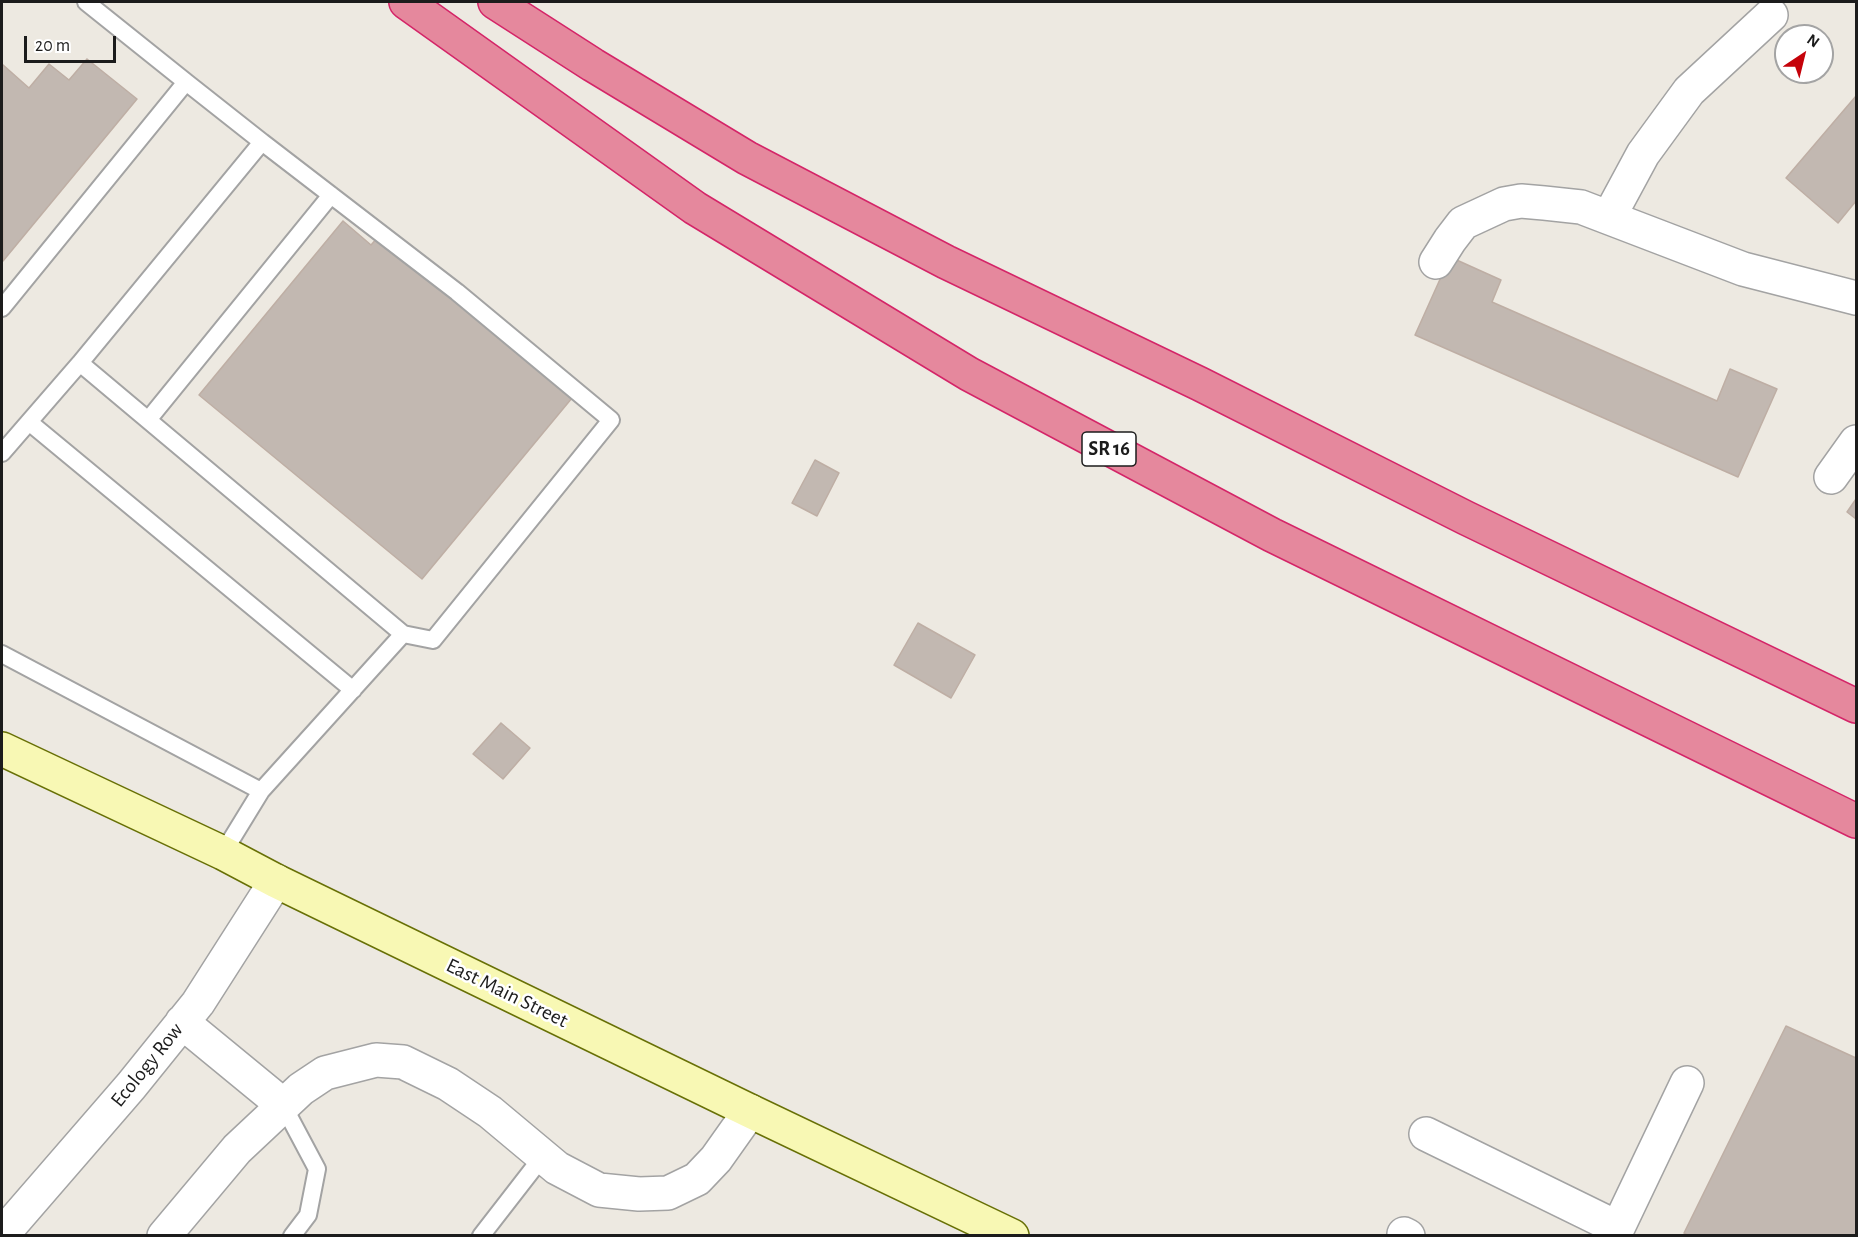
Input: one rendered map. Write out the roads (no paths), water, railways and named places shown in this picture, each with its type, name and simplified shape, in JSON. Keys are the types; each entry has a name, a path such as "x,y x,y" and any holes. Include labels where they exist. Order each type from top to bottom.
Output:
{"highway":[{"name":"SR 16","path":"406,2 695,208 969,374 1272,535 1857,821"},
{"path":"495,2 593,65 747,158 946,262 1200,384 1467,518 1857,706"}],"main road":[{"name":"East Main Street","path":"2,749 223,853 276,881 1012,1236"}],"street":[{"path":"1609,218 1643,154 1689,91 1772,15"},
{"path":"1436,262 1463,224 1504,204 1521,201 1581,207 1743,269 1856,296"},
{"path":"1831,477 1857,442"},
{"name":"Ecology Row","path":"2,1235 123,1095 205,993 276,881"},
{"path":"182,1022 283,1105"},
{"path":"164,1236 237,1149 301,1089 325,1073 376,1060 403,1062 448,1084 481,1107 557,1168 599,1190 639,1194 668,1193 697,1179 716,1159 750,1111"},
{"path":"1426,1134 1616,1232 1687,1083"}],"lane":[{"path":"80,363 403,634 433,640 611,420 457,292 262,142 86,2"},
{"path":"2,308 186,82"},
{"path":"2,453 80,363 262,142"},
{"path":"148,420 331,195"},
{"path":"29,422 353,690"},
{"path":"223,853 261,791 403,634"},
{"path":"2,654 261,791"},
{"path":"283,1105 317,1169 308,1215 292,1236"},
{"path":"481,1236 543,1156"}]}
